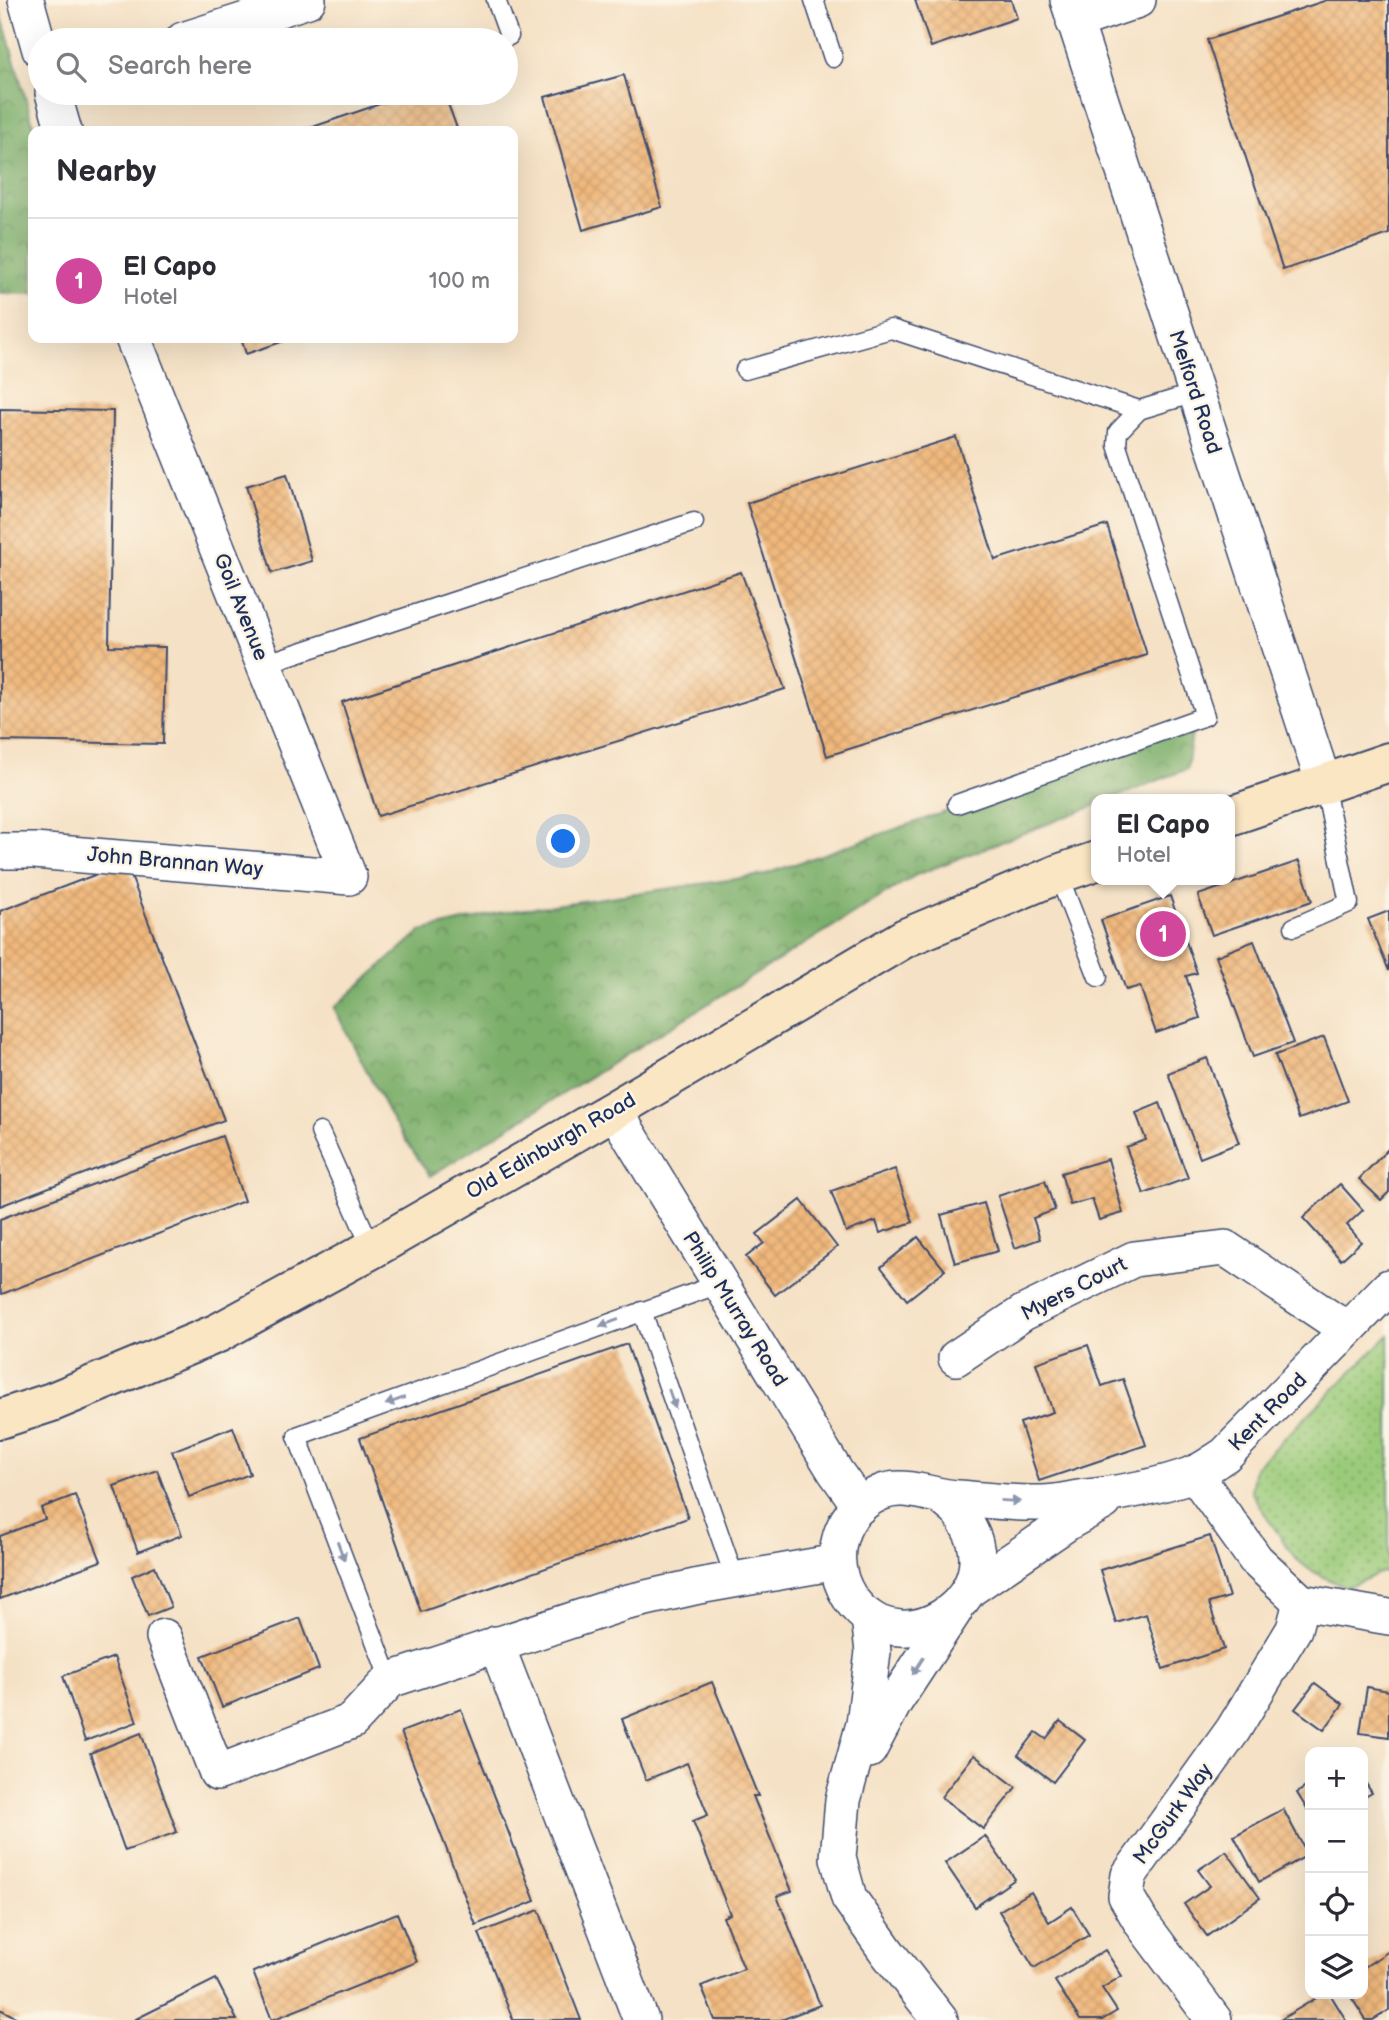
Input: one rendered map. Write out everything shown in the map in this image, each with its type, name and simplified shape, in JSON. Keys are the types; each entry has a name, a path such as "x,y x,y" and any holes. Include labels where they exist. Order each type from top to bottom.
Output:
{"main road":[{"path":"1235,814 1389,762"},
{"name":"Old Edinburgh Road","path":"0,1419 52,1402 218,1333 372,1249 614,1110 905,938 1058,874 1091,863"}],"street":[{"path":"26,0 34,28"},
{"path":"220,28 308,0"},
{"path":"1071,11 1138,0"},
{"name":"Melford Road","path":"1071,11 1324,784"},
{"path":"56,105 62,126"},
{"name":"Goil Avenue","path":"135,343 349,877"},
{"name":"John Brannan Way","path":"0,850 349,877"},
{"name":"Philip Murray Road","path":"614,1110 835,1471 860,1506"},
{"name":"Myers Court","path":"956,1358 1023,1313 1134,1259 1225,1248 1346,1329"},
{"name":"Kent Road","path":"942,1497 1043,1503 1120,1493 1194,1473 1225,1455 1389,1287"},
{"path":"1194,1473 1256,1560 1301,1602 1389,1617"},
{"path":"843,1800 894,1703 962,1599 976,1568 975,1543 960,1513 942,1497 907,1488 881,1493 851,1515 840,1537 836,1562 849,1598 863,1614 885,1626 903,1629 927,1626 962,1599"},
{"name":"Kent Road","path":"962,1599 1067,1524 1120,1493"},
{"path":"164,1637 217,1773 352,1721 390,1680 624,1603 735,1579 836,1562"},
{"name":"McGurk Way","path":"1214,2020 1141,1923 1126,1896 1129,1875 1233,1730 1294,1629 1301,1602"},
{"path":"869,1617 873,1652 864,1724 843,1800 838,1858 849,1898 940,2020"},
{"path":"496,1644 641,2020"}],"lane":[{"path":"496,0 506,28"},
{"path":"814,0 833,58"},
{"path":"744,370 891,329 1139,410"},
{"path":"957,804 1205,716 1117,445 1118,432 1139,410 1195,393"},
{"path":"264,664 694,522"},
{"path":"1294,926 1349,903 1324,784"},
{"path":"1058,874 1098,977"},
{"path":"320,1132 372,1249"},
{"path":"390,1680 297,1436 719,1284"},
{"path":"642,1311 735,1579"}],"green space":[{"path":"0,10 34,126 28,126 28,294 0,293"},
{"path":"1193,726 1187,769 1124,794 1091,794 1091,807 916,875 430,1176 395,1125 334,1008 421,931 498,913 763,875"},
{"path":"1389,1335 1389,1573 1382,1572 1346,1588 1310,1570 1295,1558 1251,1491 1255,1467"}],"building":[{"path":"915,0 1011,0 1017,18 931,47"},
{"path":"1327,0 1389,0 1389,234 1283,270 1207,40"},
{"path":"624,75 662,207 583,230 545,97"},
{"path":"377,105 448,105 456,126 316,126"},
{"path":"243,343 278,343 246,354"},
{"path":"0,409 113,411 109,646 165,647 163,744 0,741"},
{"path":"956,437 995,560 1107,525 1147,655 827,756 747,503"},
{"path":"287,474 312,561 272,573 246,486"},
{"path":"741,572 785,689 378,816 342,702"},
{"path":"1299,861 1312,901 1212,935 1198,895 1235,885 1235,883"},
{"path":"126,863 224,1120 0,1206 0,911"},
{"path":"1170,896 1197,973 1186,976 1200,1018 1156,1033 1140,986 1126,990 1101,920"},
{"path":"1389,911 1389,971 1368,919"},
{"path":"1254,941 1293,1043 1253,1057 1216,956"},
{"path":"1324,1037 1348,1101 1299,1119 1275,1055"},
{"path":"1207,1058 1239,1143 1200,1158 1168,1073"},
{"path":"1160,1103 1188,1178 1144,1194 1126,1147 1146,1140 1136,1113"},
{"path":"222,1136 244,1201 2,1294 0,1219"},
{"path":"1389,1148 1389,1192 1381,1200 1359,1179"},
{"path":"1108,1159 1123,1213 1099,1220 1092,1199 1070,1205 1061,1173"},
{"path":"895,1169 913,1222 880,1233 876,1221 846,1232 831,1191"},
{"path":"1045,1181 1055,1210 1033,1218 1040,1239 1015,1248 998,1196"},
{"path":"1340,1184 1363,1210 1347,1225 1361,1242 1341,1260 1303,1218"},
{"path":"801,1200 837,1247 775,1295 746,1257 764,1243 757,1234"},
{"path":"984,1203 998,1251 955,1263 941,1215"},
{"path":"918,1237 945,1270 907,1300 881,1267"},
{"path":"627,1344 688,1518 421,1612 360,1438"},
{"path":"1088,1345 1102,1386 1123,1379 1146,1445 1039,1481 1020,1423 1053,1412 1036,1363"},
{"path":"233,1427 250,1474 189,1497 172,1451"},
{"path":"157,1470 182,1535 138,1552 114,1486"},
{"path":"75,1495 101,1561 0,1599 0,1536 45,1519 41,1508"},
{"path":"1210,1536 1229,1597 1209,1603 1224,1649 1163,1669 1146,1614 1116,1623 1100,1570"},
{"path":"155,1566 171,1607 148,1616 132,1576"},
{"path":"300,1618 319,1669 222,1707 202,1656"},
{"path":"114,1657 137,1722 85,1741 63,1676"},
{"path":"712,1682 758,1796 753,1796 792,1891 777,1896 820,2005 781,2020 715,2020 701,1986 744,1969 723,1917 730,1914 693,1821 708,1815 687,1763 646,1780 622,1719"},
{"path":"1315,1683 1343,1704 1324,1730 1295,1709"},
{"path":"1367,1687 1389,1691 1389,1737 1360,1733"},
{"path":"461,1709 535,1901 476,1925 401,1732"},
{"path":"1060,1721 1085,1740 1053,1782 1018,1755 1036,1732 1046,1739"},
{"path":"141,1733 177,1832 125,1851 90,1753"},
{"path":"974,1755 1016,1787 983,1829 941,1797"},
{"path":"1305,1787 1305,1806 1297,1793"},
{"path":"1283,1809 1305,1849 1305,1857 1259,1882 1234,1836"},
{"path":"985,1836 1015,1879 975,1907 945,1863"},
{"path":"1226,1851 1260,1898 1207,1936 1184,1904 1210,1886 1198,1870"},
{"path":"1031,1892 1049,1922 1072,1907 1089,1935 1034,1968 999,1911"},
{"path":"539,1910 581,2020 513,2020 479,1933"},
{"path":"397,1913 417,1962 272,2020 253,1972"},
{"path":"1105,1950 1122,1976 1102,1988 1117,2011 1102,2020 1080,2020 1055,1981"},
{"path":"1389,1951 1389,2010 1373,2020 1366,2020 1352,1999 1368,1999 1368,1965"},
{"path":"216,1979 237,2020 134,2020"},
{"path":"1315,1999 1333,1999 1346,2020 1280,2020"},
{"path":"0,2009 21,2020 0,2020"}],"place":[{"name":"El Capo","path":"1163,934"}]}
